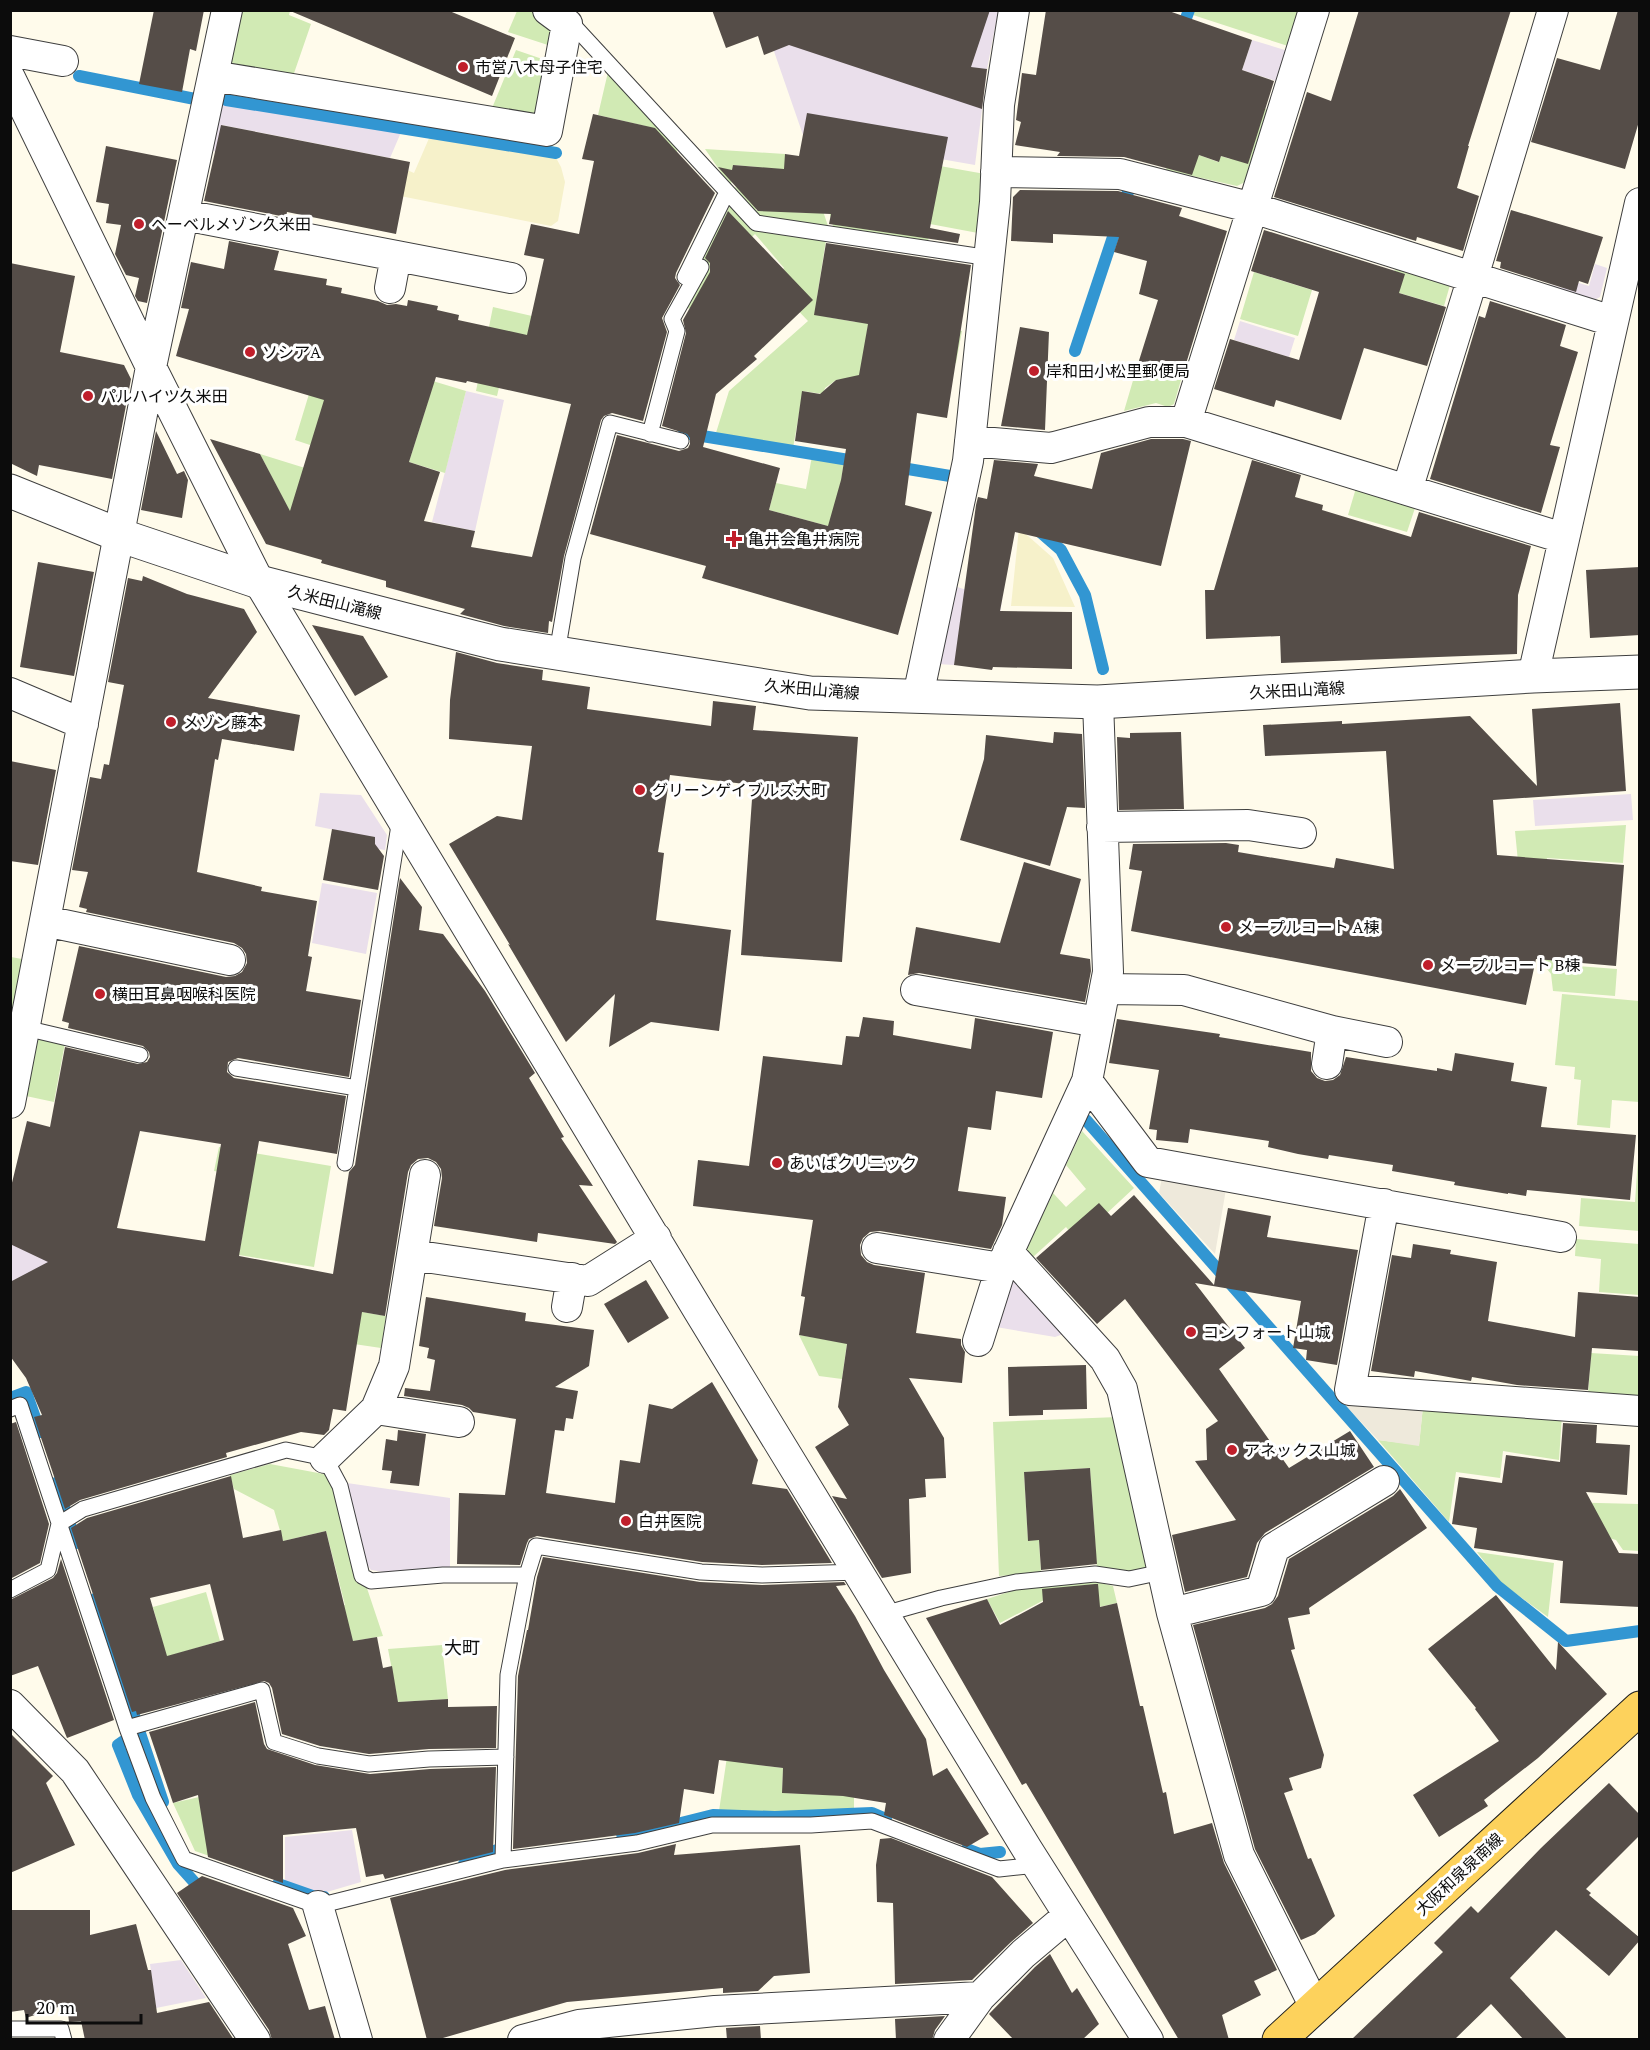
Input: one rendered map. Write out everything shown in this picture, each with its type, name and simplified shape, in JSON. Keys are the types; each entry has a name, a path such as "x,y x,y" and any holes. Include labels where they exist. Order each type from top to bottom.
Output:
{"main road":[{"name":"大阪和泉泉南線","path":"1288,2037 1315,2007 1640,1708"}],"street":[{"path":"10,1103 151,367 227,10"},
{"path":"918,696 964,483 970,441 990,258 999,105 1014,10"},
{"path":"1186,422 1314,10"},
{"path":"1407,490 1553,10"},
{"path":"213,76 547,131 561,15"},
{"path":"10,51 63,61"},
{"path":"10,78 259,582 1068,1916 1148,2040"},
{"path":"996,172 1120,174 1253,208 1612,321"},
{"path":"1533,676 1612,321 1636,237 1640,203"},
{"path":"184,215 511,278"},
{"path":"390,288 396,256"},
{"path":"970,441 1052,448 1149,422 1186,422 1563,538"},
{"name":"久米田山滝線","path":"10,491 119,535 259,582 500,644 810,693 1098,702 1533,676 1640,672"},
{"path":"10,693 83,724"},
{"path":"978,1341 1004,1260 1087,1081 1105,989 1108,972 1098,702"},
{"path":"1102,827 1248,825 1301,833"},
{"path":"45,921 230,960"},
{"path":"1105,989 1184,990 1332,1031 1387,1042"},
{"path":"916,990 1098,1022"},
{"path":"1327,1064 1332,1031"},
{"path":"1087,1081 1148,1162 1561,1237"},
{"path":"325,1458 376,1409 394,1366 425,1175"},
{"path":"1384,1204 1350,1390 1640,1411"},
{"path":"412,1255 569,1292 656,1238"},
{"path":"877,1248 1004,1260 1105,1359 1122,1389 1172,1613 1239,1855 1315,2007"},
{"path":"376,1409 459,1422"},
{"path":"1172,1613 1261,1591 1274,1548 1384,1481"},
{"path":"10,1705 75,1771 255,2040"},
{"path":"318,1906 357,2040"},
{"path":"949,2040 980,1997 1023,1954 1068,1916"},
{"path":"523,2040 579,2025 703,2013 980,1997"}],"lane":[{"path":"561,15 756,223 990,258"},
{"path":"675,296 727,192"},
{"path":"650,434 676,331 672,319 701,267"},
{"path":"557,653 573,558 610,423 681,441"},
{"path":"345,1163 401,816"},
{"path":"25,1028 140,1055"},
{"path":"236,1068 357,1088"},
{"path":"10,1409 20,1405 59,1524 134,1726 133,1744 153,1797 184,1859 318,1906 503,1860 637,1844 712,1825 811,1825 872,1821 999,1869 1037,1865"},
{"path":"10,1590 48,1570 59,1524 83,1509 286,1450 325,1458 340,1486 362,1576 371,1581 443,1575 527,1575"},
{"path":"503,1860 508,1675 527,1575 536,1546 701,1572 762,1575 859,1572"},
{"path":"884,1614 941,1598 1016,1582 1095,1574 1129,1579 1162,1572"},
{"path":"134,1726 262,1690 274,1742 318,1756 369,1764 429,1758 507,1757"},
{"path":"10,2029 61,2029 64,2040"}],"shaded area":[{"path":"993,10 998,12 987,69 975,165 803,135 760,11"},
{"path":"1252,40 1288,51 1279,82 1242,70"},
{"path":"225,101 402,130 390,158 222,125 216,152 208,149 219,106"},
{"path":"430,136 555,156 565,182 558,221 551,226 385,193 391,163 414,173"},
{"path":"1595,264 1607,268 1600,297 1590,302 1548,289 1549,284 1563,288 1566,279 1589,286"},
{"path":"1240,321 1295,338 1289,357 1234,340"},
{"path":"466,391 504,400 475,531 432,522"},
{"path":"1019,528 1053,558 1075,607 1011,606"},
{"path":"954,586 1002,601 999,621 954,665 937,664"},
{"path":"320,793 361,795 387,835 385,850 354,845 355,834 315,826"},
{"path":"1631,794 1633,820 1535,826 1533,800"},
{"path":"322,883 377,893 366,954 312,943"},
{"path":"1162,1177 1226,1189 1215,1254 1159,1193"},
{"path":"10,1244 70,1262 11,1282"},
{"path":"1014,1275 1066,1333 1055,1337 996,1327"},
{"path":"1347,1400 1423,1406 1419,1446 1378,1440 1346,1406"},
{"path":"347,1483 450,1498 450,1568 390,1573 371,1570 366,1563"},
{"path":"352,1830 361,1882 320,1894 285,1882 285,1837"},
{"path":"181,1960 206,1998 156,2008 150,1964"}],"green space":[{"path":"1195,10 1299,11 1288,46 1193,15"},
{"path":"242,11 290,11 289,15 311,24 292,79 239,71 231,61"},
{"path":"517,11 531,11 557,29 554,47 508,32"},
{"path":"516,50 551,62 542,112 529,121 490,113"},
{"path":"608,72 678,148 675,157 645,126 598,115"},
{"path":"1192,83 1269,110 1247,181 1237,186 1166,170 1169,159 1199,155 1218,162 1221,156 1230,159"},
{"path":"833,147 985,174 978,233 930,224 928,244 834,230 819,173"},
{"path":"705,149 785,154 812,178 829,229 759,217 731,187","holes":["733,165 758,167 757,176 810,213 756,210 757,189 731,187"]},
{"path":"731,204 750,228 826,240 817,297 828,317 855,322 874,289 866,338 905,321 962,331 956,363 880,388 851,378 836,380 825,388 823,394 803,391 793,448 715,436 729,391 808,321 771,282 784,268 755,234 721,266 694,309 686,308 699,262"},
{"path":"1396,265 1450,285 1444,306 1389,290"},
{"path":"1254,272 1312,290 1298,336 1240,319"},
{"path":"493,307 593,330 510,341 497,396 476,391"},
{"path":"323,348 466,391 445,473 409,462 429,398 310,445 295,440"},
{"path":"1137,367 1181,380 1174,404 1168,407 1156,403 1124,411"},
{"path":"260,454 305,468 291,514"},
{"path":"812,456 844,461 839,494 908,506 905,518 828,526 769,510 776,483 806,489"},
{"path":"1356,488 1416,505 1407,532 1348,515"},
{"path":"1626,825 1623,863 1547,858 1542,924 1579,957 1577,966 1617,969 1615,996 1553,991 1551,974 1531,949 1525,933 1515,831"},
{"path":"11,957 22,959 11,1027"},
{"path":"1562,994 1639,1001 1639,1102 1612,1100 1610,1128 1577,1125 1581,1080 1574,1079 1575,1067 1555,1065"},
{"path":"36,1038 65,1043 54,1102 26,1096"},
{"path":"1082,1131 1134,1188 1077,1241 1066,1227 1033,1257 1026,1249 1053,1193 1066,1207 1086,1189 1066,1165"},
{"path":"1639,1143 1639,1231 1579,1226 1581,1198 1635,1202"},
{"path":"219,1147 331,1166 314,1267 239,1255 252,1177 214,1171"},
{"path":"1576,1239 1639,1244 1639,1295 1599,1292 1601,1259 1575,1256"},
{"path":"332,1307 386,1316 381,1348 327,1340"},
{"path":"799,1335 847,1343 842,1379 819,1376"},
{"path":"1591,1353 1639,1356 1639,1399 1588,1395"},
{"path":"1423,1406 1562,1415 1559,1460 1503,1451 1500,1478 1456,1472 1449,1522 1378,1440 1419,1445"},
{"path":"1118,1417 1152,1567 1128,1573 1097,1569 1090,1468 1024,1472 1028,1540 1039,1540 1041,1573 999,1576 993,1422"},
{"path":"270,1464 329,1475 383,1636 325,1646 279,1616 345,1605 326,1531 283,1541 274,1510 234,1489 230,1475"},
{"path":"1558,1502 1639,1504 1639,1551 1623,1550 1616,1540 1601,1536"},
{"path":"1477,1552 1554,1563 1548,1617 1500,1582"},
{"path":"1097,1582 1113,1586 1117,1603 1063,1615 1046,1599 1000,1623 987,1599 1018,1589"},
{"path":"206,1592 220,1641 166,1657 153,1607"},
{"path":"442,1645 448,1699 398,1702 388,1649"},
{"path":"728,1750 760,1755 759,1765 783,1768 782,1793 854,1796 854,1809 777,1812 719,1811"},
{"path":"199,1797 244,1868 195,1851 173,1803"}],"building":[{"path":"154,10 204,10 196,51 190,49 182,92 139,84"},
{"name":"市営八木母子住宅","path":"288,10 447,10 515,38 492,96"},
{"path":"712,10 990,10 971,67 987,69 982,109 789,45 764,55 758,36 726,48"},
{"path":"1046,10 1166,10 1252,40 1242,70 1274,81 1248,164 1221,156 1219,162 1199,155 1192,175 1124,157 1057,156 1060,152 1015,145 1021,122 1016,120 1022,73 1036,75"},
{"path":"1359,10 1511,10 1457,188 1479,196 1463,251 1417,237 1416,241 1274,197 1307,92 1331,101"},
{"path":"1618,10 1640,10 1640,118 1625,169 1531,142 1557,58 1600,70"},
{"path":"807,113 948,137 930,228 960,234 958,243 829,224 831,214 758,211 718,167 732,170 733,165 784,169 785,154 799,156"},
{"path":"593,114 655,128 715,193 676,273 675,278 680,285 662,318 667,332 643,421 612,413 601,420 564,556 548,633 504,626 460,614 465,609 386,587 386,581 321,563 322,560 266,544 210,439 260,454 290,511 324,400 176,356 189,309 181,308 191,262 224,269 229,241 279,251 274,270 327,279 326,285 342,288 341,293 387,305 407,306 408,300 438,306 437,310 459,315 458,320 527,335 544,259 524,255 531,224 579,234 594,161 582,159","holes":["436,377 466,383 467,381 571,404 532,557 471,547 475,531 424,521 440,472 409,462"]},
{"path":"221,125 410,162 396,234 287,212 286,217 204,201"},
{"name":"ヘーベルメゾン久米田","path":"106,146 177,160 147,303 138,301 135,296 139,278 126,275 115,254 121,225 106,223 109,204 96,202"},
{"path":"1020,190 1118,191 1182,208 1179,216 1227,231 1181,380 1137,367 1158,300 1139,294 1147,261 1114,252 1119,237 1053,234 1053,243 1011,241 1013,197"},
{"path":"1511,210 1603,237 1588,284 1579,281 1576,292 1500,268 1501,262 1496,261"},
{"path":"728,211 813,300 754,356 757,359 716,394 703,447 780,468 769,510 828,526 841,480 846,449 795,441 802,391 820,394 836,380 859,375 868,324 814,315 826,243 971,265 947,418 917,413 905,505 932,512 898,635 702,578 706,566 590,534 617,435 679,451 688,448 690,444 687,434 662,426 686,333 683,320 710,272 710,263 705,258"},
{"path":"1264,230 1405,274 1399,293 1446,307 1427,366 1364,348 1341,420 1276,400 1274,407 1214,389 1230,339 1299,360 1319,292 1251,271"},
{"path":"10,263 75,276 60,352 124,365 131,379 112,479 39,465 37,476 10,463"},
{"path":"1490,301 1566,325 1560,346 1578,352 1550,445 1560,447 1541,513 1430,479 1479,316 1485,318"},
{"name":"岸和田小松里郵便局","path":"1020,327 1049,332 1045,430 1001,426"},
{"path":"156,431 177,474 184,471 188,480 182,518 141,510"},
{"path":"1151,439 1191,441 1161,566 1015,532 1000,611 1072,612 1072,669 993,667 992,670 954,665 976,505 978,497 987,499 994,460 1038,464 1034,476 1092,489 1101,453"},
{"path":"1252,460 1301,475 1295,497 1323,505 1322,510 1411,537 1419,512 1531,546 1518,595 1517,654 1281,663 1280,636 1206,639 1205,590 1214,590"},
{"path":"38,562 94,572 74,676 20,667"},
{"path":"1640,567 1640,635 1590,638 1586,570"},
{"path":"143,576 187,594 244,609 257,632 208,698 300,715 294,751 222,739 218,760 215,759 197,872 262,887 261,891 317,901 308,956 312,957 306,991 361,1000 349,1077 238,1058 228,1062 227,1072 234,1078 346,1096 337,1154 259,1141 239,1256 333,1274 349,1172 355,1165 400,878 422,907 419,930 443,934 485,991 535,1073 529,1078 564,1137 561,1138 593,1186 579,1185 617,1242 615,1244 538,1233 537,1242 434,1226 442,1178 441,1169 436,1162 428,1158 418,1159 411,1165 408,1172 385,1316 362,1312 346,1411 333,1409 329,1430 324,1435 301,1432 226,1453 227,1457 80,1500 65,1509 34,1417 42,1415 26,1378 10,1356 10,1282 48,1262 10,1244 10,1191 27,1121 50,1127 65,1047 138,1064 147,1062 150,1057 149,1052 143,1046 68,1028 69,1023 62,1021 79,946 226,977 242,972 247,963 246,954 234,943 86,912 87,909 79,907 88,872 72,870 90,777 101,779 104,764 109,765 124,685 108,682 128,578 142,581","holes":["140,1131 221,1144 205,1241 117,1228"]},
{"path":"312,625 363,636 388,677 355,696"},
{"path":"456,652 497,663 543,670 542,680 590,687 587,709 711,726 713,701 756,706 753,730 858,737 842,962 741,955 753,785 670,775 658,852 664,853 656,920 731,930 719,1031 651,1022 609,1047 615,994 566,1042 449,844 497,816 522,820 532,746 449,739 450,700"},
{"path":"1620,703 1626,791 1493,800 1497,855 1624,865 1616,966 1536,959 1526,1005 1131,931 1142,871 1129,869 1133,844 1226,843 1239,845 1238,852 1334,868 1336,858 1394,869 1386,751 1265,756 1263,725 1342,721 1342,724 1470,716 1537,786 1532,709"},
{"path":"1054,732 1082,734 1085,808 1067,807 1050,866 960,840 984,759 986,735 1053,743"},
{"path":"1181,732 1184,809 1119,810 1117,737 1130,738 1130,733"},
{"path":"10,761 56,770 38,865 10,861"},
{"path":"332,829 375,837 375,844 384,856 378,890 323,880"},
{"path":"1024,862 1081,879 1060,954 1090,959 1091,971 1085,1002 919,973 908,975 916,927 1000,943"},
{"path":"863,1017 894,1021 893,1035 971,1049 975,1018 1053,1032 1042,1098 996,1091 991,1130 968,1127 958,1191 1006,1197 1002,1225 991,1249 880,1231 870,1232 863,1238 860,1245 861,1255 867,1262 925,1273 916,1333 961,1339 965,1352 962,1383 909,1378 944,1438 946,1478 925,1479 926,1497 909,1499 911,1573 882,1578 832,1496 847,1499 815,1447 849,1425 838,1407 847,1344 799,1335 805,1297 801,1296 813,1220 693,1206 698,1160 749,1166 763,1056 842,1065 846,1036 859,1037"},
{"path":"1117,1019 1220,1034 1219,1037 1311,1052 1311,1071 1317,1078 1325,1081 1333,1080 1340,1075 1346,1057 1437,1071 1437,1068 1452,1071 1455,1053 1514,1063 1511,1081 1547,1087 1541,1127 1636,1135 1630,1200 1527,1190 1526,1196 1508,1194 1392,1171 1393,1165 1329,1155 1328,1159 1298,1154 1268,1147 1269,1141 1190,1129 1188,1143 1156,1140 1157,1130 1149,1129 1159,1070 1109,1063"},
{"path":"1134,1195 1214,1285 1228,1208 1271,1216 1267,1237 1358,1250 1337,1365 1306,1360 1307,1350 1293,1348 1301,1301 1195,1283 1245,1348 1219,1369 1289,1468 1350,1431 1374,1467 1265,1533 1257,1543 1247,1577 1185,1592 1172,1535 1236,1520 1195,1461 1207,1460 1206,1429 1218,1421 1125,1299 1097,1324 1036,1258 1099,1203 1111,1216"},
{"path":"1413,1244 1451,1250 1450,1254 1497,1262 1488,1321 1575,1337 1578,1292 1640,1297 1640,1351 1592,1348 1588,1390 1517,1385 1472,1377 1471,1381 1415,1371 1414,1377 1371,1371 1392,1255 1411,1258"},
{"path":"646,1280 669,1318 628,1343 604,1304"},
{"path":"426,1297 526,1313 525,1321 594,1330 589,1366 555,1387 578,1391 573,1419 566,1418 564,1431 555,1430 546,1493 615,1503 620,1460 640,1463 649,1404 672,1409 712,1382 758,1460 752,1484 787,1489 832,1563 762,1565 702,1562 537,1536 529,1539 520,1565 457,1564 459,1493 505,1495 516,1419 473,1412 462,1405 404,1396 405,1388 430,1391 435,1360 427,1358 429,1348 419,1346"},
{"path":"1086,1365 1087,1409 1043,1410 1043,1415 1009,1416 1008,1367"},
{"path":"16,1422 49,1524 40,1563 10,1579 10,1424"},
{"path":"1563,1423 1597,1425 1596,1443 1630,1445 1627,1495 1586,1492 1619,1553 1640,1554 1640,1607 1560,1603 1563,1561 1474,1548 1477,1528 1452,1524 1459,1477 1502,1483 1506,1455 1560,1462"},
{"path":"398,1430 426,1434 419,1486 390,1483 392,1471 382,1470 386,1439 397,1441"},
{"path":"1090,1468 1097,1564 1041,1570 1039,1540 1028,1541 1024,1472"},
{"path":"231,1476 243,1538 281,1530 283,1541 326,1531 353,1641 377,1637 383,1668 392,1666 398,1702 448,1699 448,1707 497,1706 496,1748 429,1749 369,1754 320,1746 282,1734 272,1688 264,1681 137,1715 136,1711 132,1712 71,1528 87,1518","holes":["210,1584 224,1640 167,1656 150,1598"]},
{"path":"1400,1489 1427,1528 1309,1608 1310,1614 1288,1618 1295,1649 1291,1650 1324,1755 1321,1768 1289,1778 1293,1790 1284,1793 1308,1859 1311,1858 1335,1916 1315,1934 1301,1940 1255,1849 1193,1625 1265,1608 1272,1604 1278,1596 1289,1559 1393,1496"},
{"path":"543,1557 700,1582 762,1585 844,1582 846,1585 836,1586 926,1739 933,1776 947,1768 989,1834 967,1847 884,1815 886,1803 843,1796 782,1793 783,1768 719,1760 714,1794 684,1789 679,1823 635,1833 513,1849 518,1676"},
{"path":"61,1559 114,1720 67,1738 38,1666 10,1676 10,1600 53,1578"},
{"path":"1098,1584 1100,1607 1117,1603 1140,1706 1143,1706 1163,1793 1166,1792 1174,1834 1212,1823 1224,1863 1277,1970 1254,1981 1261,1995 1222,2015 1229,2040 1179,2040 1026,1783 1022,1785 926,1618 987,1599 1000,1625 1043,1602 1042,1589"},
{"path":"1496,1595 1556,1670 1558,1642 1607,1694 1538,1758 1484,1800 1488,1806 1439,1837 1413,1795 1499,1741 1476,1708 1428,1649"},
{"path":"255,1702 267,1749 315,1765 370,1774 496,1767 493,1852 385,1879 383,1874 366,1877 356,1828 283,1835 283,1883 208,1857 198,1795 173,1803 149,1732"},
{"path":"10,1733 53,1776 46,1783 75,1845 10,1873"},
{"path":"1609,1783 1640,1815 1640,1835 1586,1889 1591,1893 1589,1895 1640,1940 1609,1976 1556,1930 1510,1978 1568,2040 1524,2040 1491,2004 1454,2040 1351,2040 1443,1952 1434,1943 1471,1906 1478,1913"},
{"path":"891,1838 992,1877 1033,1923 972,1980 895,1984 893,1903 877,1902 876,1865 880,1839"},
{"path":"676,1844 674,1855 800,1845 810,1973 774,1976 758,1991 723,1993 723,1988 567,2002 436,2040 427,2040 390,1898 505,1870 638,1853"},
{"path":"202,1876 293,1908 306,1936 288,1944 309,2010 325,2006 335,2040 272,2040 269,2030 177,1893"},
{"path":"10,1910 90,1910 90,1935 136,1924 148,1970 151,1970 157,2013 209,2002 234,2040 85,2040 81,2021 69,2022 67,2004 26,2018 24,2010 10,2012"},
{"path":"1050,1954 1072,1993 1077,1988 1099,2024 1082,2040 1014,2040 989,2014"},
{"path":"945,2016 935,2030 932,2040 896,2040 895,2019"},
{"path":"760,2026 761,2040 727,2040 726,2028"}],"waterway":[{"path":"1181,32 1189,10"},
{"path":"79,76 195,99"},
{"path":"226,100 556,153"},
{"path":"1075,351 1129,189"},
{"path":"684,433 861,462"},
{"path":"896,467 950,476"},
{"path":"1038,530 1061,550 1085,595 1103,669"},
{"path":"1086,1120 1497,1586 1566,1641 1640,1631"},
{"path":"10,1398 26,1392 40,1432"},
{"path":"56,1483 76,1543"},
{"path":"95,1599 163,1802"},
{"path":"137,1732 118,1745 138,1795 178,1864 204,1893"},
{"path":"622,1834 649,1831 713,1815 775,1817 872,1813 886,1819"},
{"path":"464,1864 500,1849"},
{"path":"967,1849 980,1854 1000,1852"},
{"path":"278,1884 318,1898 324,1897"}],"place":[{"name":"市営八木母子住宅","path":"463,67"},
{"name":"ヘーベルメゾン久米田","path":"139,224"},
{"name":"ソシアA","path":"250,352"},
{"name":"岸和田小松里郵便局","path":"1034,371"},
{"name":"パルハイツ久米田","path":"88,396"},
{"name":"亀井会亀井病院","path":"734,539"},
{"name":"メゾン藤本","path":"171,722"},
{"name":"グリーンゲイブルズ大町","path":"640,790"},
{"name":"メープルコート A棟","path":"1226,927"},
{"name":"メープルコート B棟","path":"1428,965"},
{"name":"横田耳鼻咽喉科医院","path":"100,994"},
{"name":"あいばクリニック","path":"777,1163"},
{"name":"コンフォート山城","path":"1191,1332"},
{"name":"アネックス山城","path":"1232,1450"},
{"name":"白井医院","path":"626,1521"}],"district":[{"name":"大町","path":"462,1647"}]}
